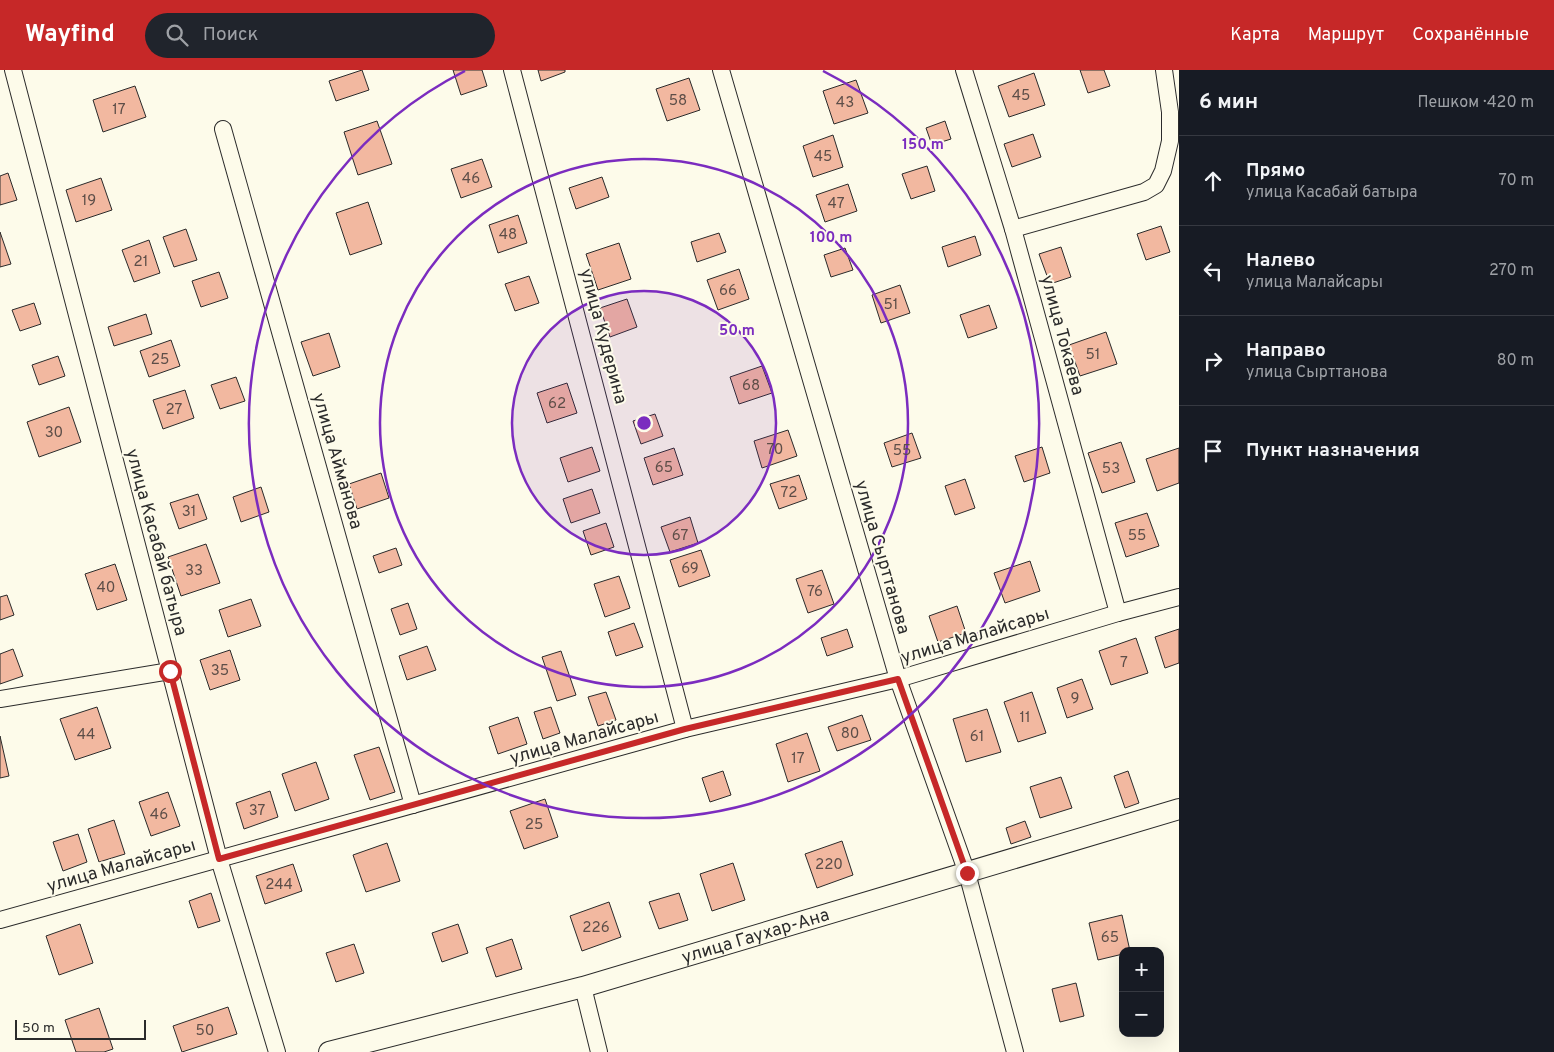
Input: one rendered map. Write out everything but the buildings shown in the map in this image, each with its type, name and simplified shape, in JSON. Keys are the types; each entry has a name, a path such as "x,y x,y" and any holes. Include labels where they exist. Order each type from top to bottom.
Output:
{"street":[{"name":"улица Касабай батыра","path":"13,70 219,859 277,1052"},
{"name":"улица Кудерина","path":"512,70 685,729"},
{"name":"улица Сырттанова","path":"721,70 898,679 967,873 1016,1052"},
{"name":"улица Токаева","path":"964,70 1013,229 1118,613"},
{"path":"1013,229 1144,192 1156,185 1163,171 1170,141 1170,112 1164,70"},
{"name":"улица Айманова","path":"223,129 413,805"},
{"name":"улица Малайсары","path":"0,920 685,729 898,679 1118,613 1179,597"},
{"path":"0,699 170,671"},
{"name":"улица Гаухар-Ана","path":"329,1052 583,988 1179,809"},
{"path":"583,988 600,1052"}],"route":[{"path":"170,671 219,859 685,729 898,679 967,873"}]}
